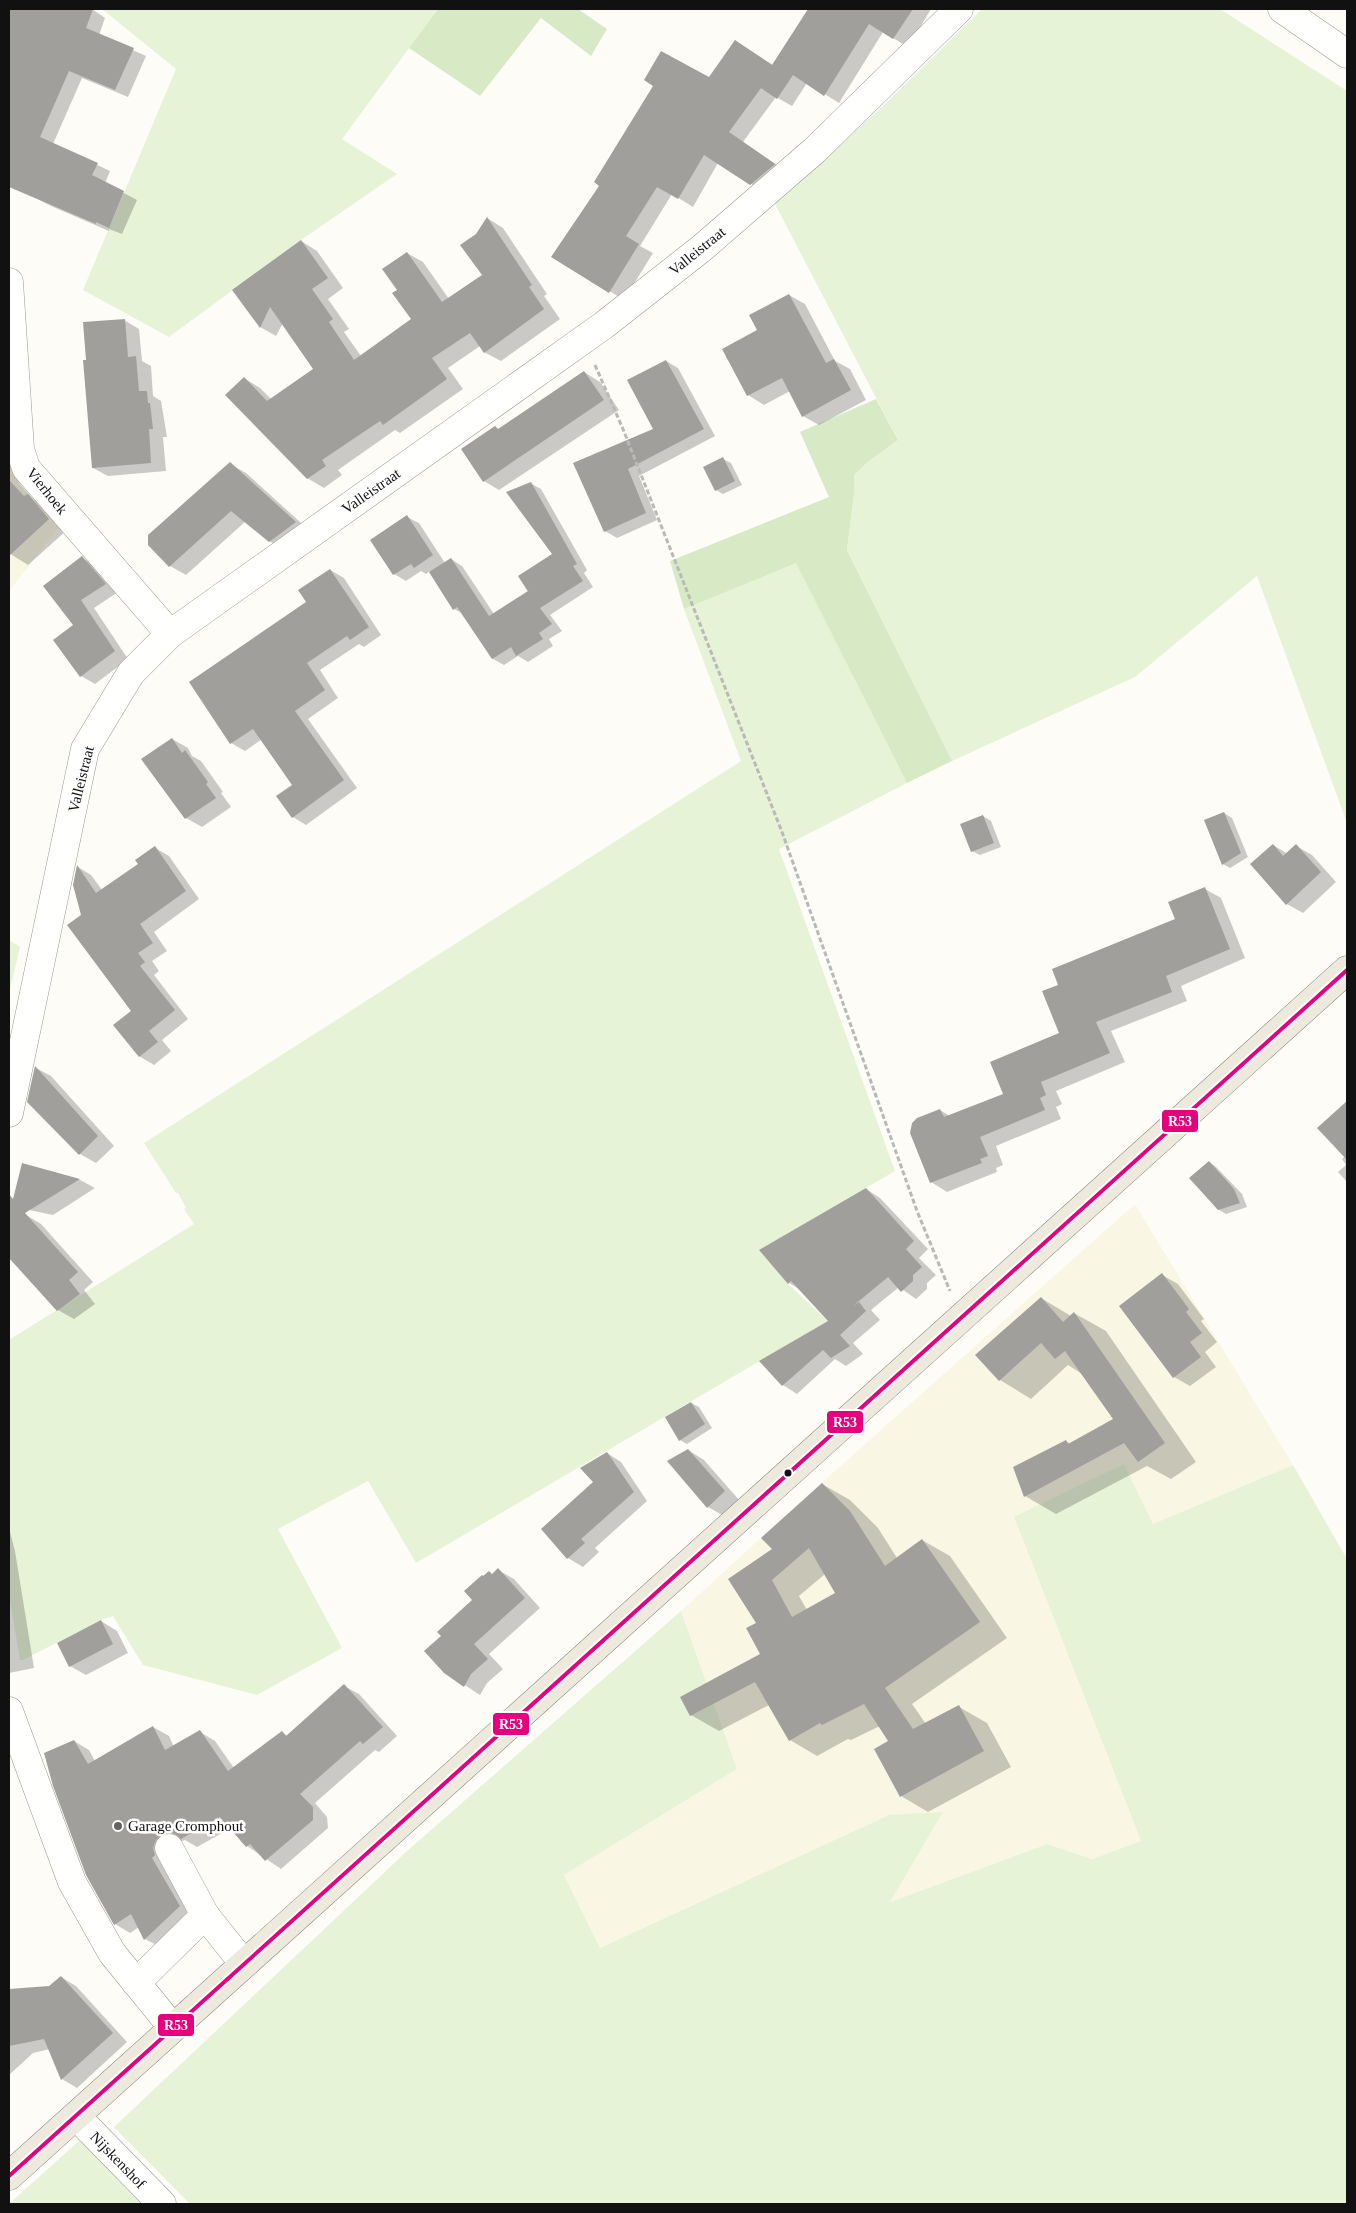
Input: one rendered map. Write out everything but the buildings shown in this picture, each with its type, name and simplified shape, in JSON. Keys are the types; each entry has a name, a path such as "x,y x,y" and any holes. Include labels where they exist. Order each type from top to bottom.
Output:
{"main road":[{"path":"9,2176 1347,970"}],"street":[{"name":"Valleistraat","path":"9,1113 85,749 131,673 170,634 584,340 702,248 815,150 958,9"},
{"path":"1282,9 1347,54"},
{"name":"Vierhoek","path":"9,282 20,449 26,468 170,634"},
{"path":"9,1711 72,1882 112,1953 173,2028"},
{"path":"169,1848 205,1916 244,1964"},
{"path":"136,1982 205,1916"},
{"name":"Nijskenshof","path":"76,2116 162,2204"}],"path":[{"path":"584,340 623,429 782,832 917,1211 961,1318"}],"shaded area":[{"path":"9,382 12,425 64,521 9,591"},
{"path":"1135,1204 1293,1465 1153,1524 1014,1517 1141,1841 1092,1859 1046,1844 890,1902 889,1815 600,1948 564,1875 737,1769 681,1611 800,1502"}],"green space":[{"path":"102,9 438,9 342,139 397,174 301,240 169,337 83,290 176,69"},
{"path":"438,9 578,9 607,29 591,56 541,18 480,96 409,48"},
{"path":"982,9 1220,9 1347,91 1347,823 1257,576 1135,677 952,761 847,550 854,493 854,475 869,461 898,440 775,204 885,104"},
{"path":"876,399 898,440 869,461 854,475 854,493 847,550 952,761 907,783 796,563 684,609 670,561 829,497 800,432"},
{"path":"796,562 907,783 779,849 895,1171 760,1250 788,1284 828,1321 416,1563 368,1481 278,1529 342,1648 257,1695 143,1665 113,1616 101,1620 20,1660 9,1594 9,1340 194,1224 184,1209 186,1208 178,1193 176,1193 144,1143 741,761 684,609"},
{"path":"9,940 20,947 9,994"},
{"path":"1124,1464 1153,1524 1293,1465 1347,1559 1347,2204 190,2204 114,2127 406,1852 681,1611 737,1769 564,1875 600,1948 889,1815 943,1812 890,1902 1047,1844 1092,1859 1141,1841 1014,1517"},
{"path":"80,2140 143,2204 9,2204"}],"transit line":[{"name":"R53","path":"9,2176 1347,970"}],"place":[{"name":"Garage Cromphout","path":"118,1826"}]}
